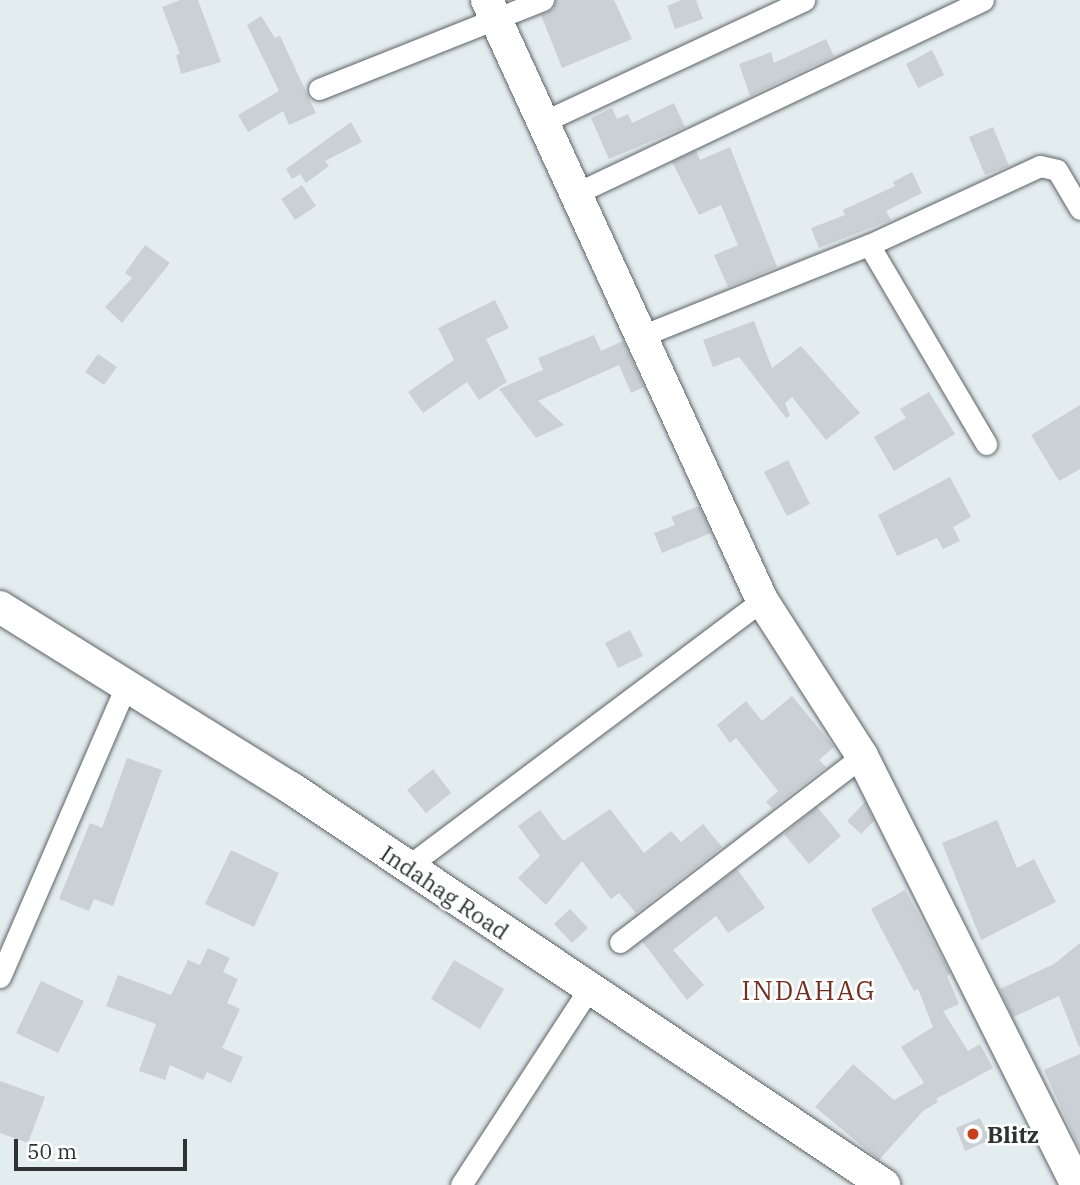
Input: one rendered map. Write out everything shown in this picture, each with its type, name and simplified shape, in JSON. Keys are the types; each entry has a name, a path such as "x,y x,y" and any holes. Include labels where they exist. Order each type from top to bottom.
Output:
{"main road":[{"path":"492,10 579,192 641,337 762,600 862,756 1077,1185"},
{"name":"Indahag Road","path":"0,607 127,684 407,867 884,1185"}],"street":[{"path":"319,89 492,10 542,0"},
{"path":"545,121 804,0"},
{"path":"579,192 983,0"},
{"path":"641,337 869,245 1040,166 1057,170 1080,209"},
{"path":"869,245 986,444"},
{"path":"407,867 762,600"},
{"path":"0,977 127,684"},
{"path":"620,942 741,854 862,756"},
{"path":"461,1185 589,989"}],"building":[{"path":"180,0 198,0 221,62 181,74 176,55 180,54 162,7"},
{"path":"556,0 614,0 632,39 562,68 541,15 553,9"},
{"path":"682,0 696,0 703,19 675,29 667,6"},
{"path":"261,16 275,38 280,36 316,113 289,125 283,111 248,132 238,115 279,91 247,25"},
{"path":"826,39 834,56 750,96 739,64 771,52 774,63"},
{"path":"932,50 944,75 918,88 906,64"},
{"path":"674,103 685,127 609,159 591,118 612,108 617,119 628,114 632,123"},
{"path":"351,122 362,142 325,161 329,166 306,183 300,174 292,179 286,169"},
{"path":"993,127 1009,166 985,175 969,137"},
{"path":"730,147 777,267 728,287 714,255 738,245 721,205 699,215 672,162 696,151 700,160"},
{"path":"912,172 922,193 886,211 891,220 819,248 811,228 845,215 843,210 895,186 893,182"},
{"path":"302,185 316,206 295,220 281,199"},
{"path":"145,245 170,263 122,323 105,307 132,278 125,273"},
{"path":"495,300 509,328 486,339 507,382 479,400 467,382 423,413 408,392 454,360 438,328"},
{"path":"754,321 772,368 801,346 860,413 826,440 792,397 785,403 790,416 786,418 739,357 713,367 703,340"},
{"path":"594,335 601,351 623,341 644,387 631,393 619,365 538,401 564,425 536,438 499,389 543,370 538,358"},
{"path":"98,354 117,367 104,385 85,372"},
{"path":"929,392 955,434 894,471 874,437 906,418 900,409"},
{"path":"1080,405 1080,469 1059,481 1031,435"},
{"path":"788,460 810,504 787,516 764,472"},
{"path":"950,477 971,517 953,527 960,541 943,549 937,538 897,556 878,515"},
{"path":"699,506 711,533 662,553 654,533 675,525 671,517"},
{"path":"630,630 643,656 618,668 605,643"},
{"path":"792,696 834,747 819,760 826,767 772,808 766,802 778,791 736,738 730,743 717,725 746,701 762,721"},
{"path":"127,758 162,770 113,906 94,899 89,911 59,899 90,823 102,828"},
{"path":"433,769 451,793 426,813 407,790"},
{"path":"865,802 874,821 861,834 847,821"},
{"path":"817,807 841,836 809,864 784,834"},
{"path":"610,809 644,853 671,831 681,842 703,824 722,847 636,913 619,893 611,899 582,861 546,905 518,878 540,856 518,826 540,810 563,841"},
{"path":"997,820 1017,868 1034,859 1056,902 981,940 942,843"},
{"path":"231,850 279,873 254,927 205,904"},
{"path":"737,869 765,908 728,933 716,916 673,950 704,985 687,1000 642,941"},
{"path":"905,890 951,974 947,976 959,1004 943,1011 968,1051 980,1044 993,1068 936,1099 938,1102 923,1111 879,1160 815,1107 853,1064 894,1100 924,1083 901,1047 933,1027 918,989 914,991 871,909"},
{"path":"570,909 588,928 572,943 554,924"},
{"path":"1080,943 1079,1047 1059,996 1013,1017 1000,989 1054,964"},
{"path":"208,948 230,958 223,972 238,979 227,1003 240,1009 222,1048 243,1057 231,1083 207,1072 203,1080 170,1065 165,1080 139,1071 156,1024 106,1006 118,975 171,995 188,960 200,965"},
{"path":"454,960 504,989 480,1029 431,999"},
{"path":"41,981 84,1001 58,1053 16,1033"},
{"path":"1080,1054 1080,1150 1044,1070"},
{"path":"0,1081 45,1097 28,1143 0,1133"},
{"name":"Blitz","path":"980,1118 990,1140 965,1151 956,1128"}],"place":[{"name":"Blitz","path":"973,1134"}],"district":[{"name":"INDAHAG","path":"809,991"}]}
